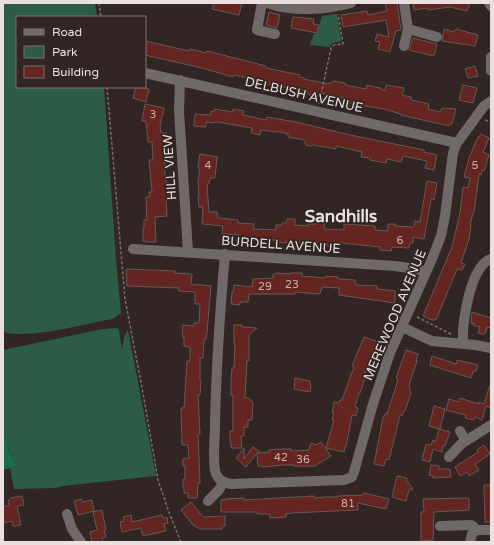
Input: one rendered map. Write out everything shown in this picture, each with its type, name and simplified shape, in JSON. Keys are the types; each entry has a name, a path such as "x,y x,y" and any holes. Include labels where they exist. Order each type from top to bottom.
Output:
{"street":[{"path":"262,3 257,30 275,34"},
{"path":"267,3 280,7 306,9 351,3"},
{"path":"404,3 408,29 404,46"},
{"path":"408,29 437,37"},
{"path":"491,58 491,70"},
{"name":"DELBUSH AVENUE","path":"146,73 457,143"},
{"name":"HILL VIEW","path":"180,80 179,112 188,252"},
{"name":"MEREWOOD AVENUE","path":"223,482 231,484 344,480 352,477 373,404 390,353 441,236 445,216 451,164 457,143 478,114 491,101"},
{"name":"BURDELL AVENUE","path":"133,249 395,266 426,272"},
{"path":"208,501 223,482 216,474 214,448 216,385 225,254"},
{"path":"461,343 467,301 478,270 482,264 491,259"},
{"path":"402,327 432,340 491,348"},
{"path":"449,457 466,441 491,425"},
{"path":"460,431 466,441"},
{"path":"67,514 72,529 81,542"},
{"path":"440,526 471,525 476,530"},
{"path":"470,542 472,534 476,530 491,530"}],"path":[{"path":"99,3 100,16"},
{"path":"318,112 331,48 334,45 343,44 337,6"},
{"path":"107,88 126,299 158,480 181,542"},
{"path":"408,312 449,332 461,343"}],"green space":[{"path":"3,3 95,3 97,16 16,16 16,88 104,88 121,313 113,319 32,334 6,333 3,329"},
{"path":"337,14 341,41 333,43 329,47 310,45 314,33 317,34 322,16"},
{"path":"103,329 119,329 122,351 124,337 128,330 156,476 62,486 56,488 14,489 10,468 17,466 9,451 3,425 3,350"},
{"path":"3,425 9,451 17,466 3,470"}],"building":[{"path":"214,3 242,3 239,15 212,9"},
{"path":"385,3 397,3 401,29 396,31 390,52 378,49 380,42 375,41 377,34 389,37 386,20 343,27 341,15 367,11 368,15 387,11"},
{"path":"413,3 470,3 467,11 450,7 414,10"},
{"path":"269,12 280,15 277,28 266,25"},
{"path":"293,17 314,19 313,24 319,25 317,33 291,28"},
{"path":"444,29 454,32 456,29 478,35 475,46 442,41"},
{"path":"413,38 437,44 434,56 409,50"},
{"path":"146,41 189,51 190,49 206,53 207,51 266,66 266,68 300,75 299,77 304,79 328,84 332,83 333,81 366,89 367,85 380,88 385,91 386,85 404,88 402,95 411,97 411,100 429,104 428,109 440,112 442,108 456,109 452,124 449,126 401,115 384,109 348,103 349,99 320,93 320,96 308,94 308,92 256,82 257,80 234,75 233,77 202,68 146,55"},
{"path":"475,66 478,76 468,78 465,69"},
{"path":"463,85 477,88 473,103 459,100"},
{"path":"136,88 149,89 146,102 133,98"},
{"path":"145,104 164,108 160,125 161,133 166,133 167,148 164,148 165,175 166,183 169,183 170,186 170,198 166,198 167,216 155,217 156,242 143,241 144,220 147,220 146,197 150,197 149,192 152,192 149,160 153,160 152,142 148,142 146,121 142,121"},
{"path":"215,109 232,112 233,109 244,111 243,115 266,120 267,117 296,122 424,150 424,152 437,155 434,170 425,168 427,161 403,156 401,162 387,159 386,163 370,160 370,158 361,157 362,152 336,146 336,149 306,145 304,140 288,137 288,134 276,131 261,130 260,135 251,133 252,128 218,122 206,122 206,127 194,126 195,114 211,115 211,111 214,112"},
{"path":"481,134 489,138 483,152 489,155 484,171 482,170 481,175 479,174 469,239 461,263 465,264 462,270 457,269 436,320 432,320 423,316 452,247 460,213 463,187 468,188 470,178 464,177 469,158 478,137"},
{"path":"200,154 217,157 215,178 210,178 209,184 207,184 209,212 217,212 218,218 238,220 238,223 254,224 253,229 276,230 276,225 286,223 287,219 295,219 295,225 308,226 308,224 317,224 317,220 325,221 324,229 344,230 344,224 375,226 375,230 388,231 388,224 414,227 415,221 420,222 427,181 437,183 434,200 431,199 424,239 413,237 413,243 410,243 409,248 392,247 391,251 380,250 380,247 362,245 339,243 339,247 327,246 327,243 304,241 303,245 274,242 275,240 239,238 239,235 222,234 223,226 202,224 203,207 199,207 198,195 200,168 198,168 198,166"},
{"path":"126,269 175,271 175,273 192,274 191,284 211,286 207,333 206,339 204,339 203,358 200,358 201,381 200,395 198,395 200,434 198,434 200,483 198,483 197,498 188,498 188,493 184,493 183,487 183,479 185,479 185,466 183,466 183,459 189,458 188,445 182,445 181,408 184,408 187,361 190,361 190,347 184,346 184,337 182,332 183,325 194,326 194,323 199,323 200,304 195,304 195,292 179,291 179,288 127,286"},
{"path":"302,273 302,276 325,278 326,276 338,277 338,279 355,280 355,284 357,285 377,286 377,289 395,291 395,303 339,295 339,288 322,287 320,294 295,292 295,294 249,294 248,302 240,302 240,305 231,304 234,285 252,287 253,279 273,278 273,274"},
{"path":"472,312 491,318 491,328 487,327 485,334 478,333 480,327 473,325 474,323 471,323"},
{"path":"234,325 257,328 249,335 249,361 247,360 245,398 248,398 253,402 252,420 248,420 248,427 244,427 244,436 241,436 242,448 231,448 230,442 230,431 233,431 233,395 231,395 231,384 232,368 234,368"},
{"path":"364,337 379,342 364,376 366,376 355,407 358,408 356,416 352,415 346,447 344,452 326,448 334,420 332,420 334,413 332,413 334,402 339,403 340,400 342,400 354,367 352,366"},
{"path":"406,350 418,354 409,385 411,393 405,411 404,410 402,416 400,415 389,460 386,459 384,466 374,464 383,418 386,413 387,414 398,380 396,378"},
{"path":"432,356 456,364 457,360 478,365 476,371 473,371 471,378 430,365"},
{"path":"295,378 310,381 310,392 294,389"},
{"path":"490,385 491,408 486,406 482,420 475,417 474,420 465,418 466,415 446,410 449,399 459,402 460,398 479,404 479,402 484,404"},
{"path":"434,406 445,409 440,429 429,426"},
{"path":"439,429 450,432 445,446 443,446 442,452 433,449 430,462 422,460 426,444 431,445 433,440 436,441"},
{"path":"321,442 331,456 315,466 284,465 262,467 258,466 257,453 246,467 236,458 244,448 244,459 253,447 259,451 258,453 278,449 291,449 291,451 309,450 311,443 316,445"},
{"path":"484,445 490,454 475,464 479,470 469,476 467,472 460,476 455,467 478,452 477,450"},
{"path":"431,465 439,466 439,469 450,469 451,477 433,478 433,476 429,475"},
{"path":"397,476 407,478 406,482 408,482 413,489 409,490 406,501 392,497"},
{"path":"484,485 491,485 491,522 485,522"},
{"path":"364,493 389,499 386,509 358,503 358,510 291,513 286,514 286,517 270,518 270,514 257,514 257,512 221,512 221,500 225,499 244,498 244,500 314,496 314,498 363,495"},
{"path":"22,496 24,505 17,506 21,525 13,526 12,521 3,523 3,507 9,505 8,501 11,498"},
{"path":"469,498 469,510 434,512 433,540 421,541 421,512 424,512 423,499"},
{"path":"82,499 82,502 92,500 94,511 78,515 74,501"},
{"path":"191,502 203,517 225,516 225,526 222,526 222,529 200,529 193,525 181,510"},
{"path":"102,510 106,537 102,538 103,542 92,542 90,532 97,530 93,512"},
{"path":"131,515 132,522 162,515 163,518 167,517 168,523 164,524 166,531 143,536 141,528 122,532 120,522 124,521 123,517"}],"district":[{"name":"Sandhills","path":"341,216"}]}
